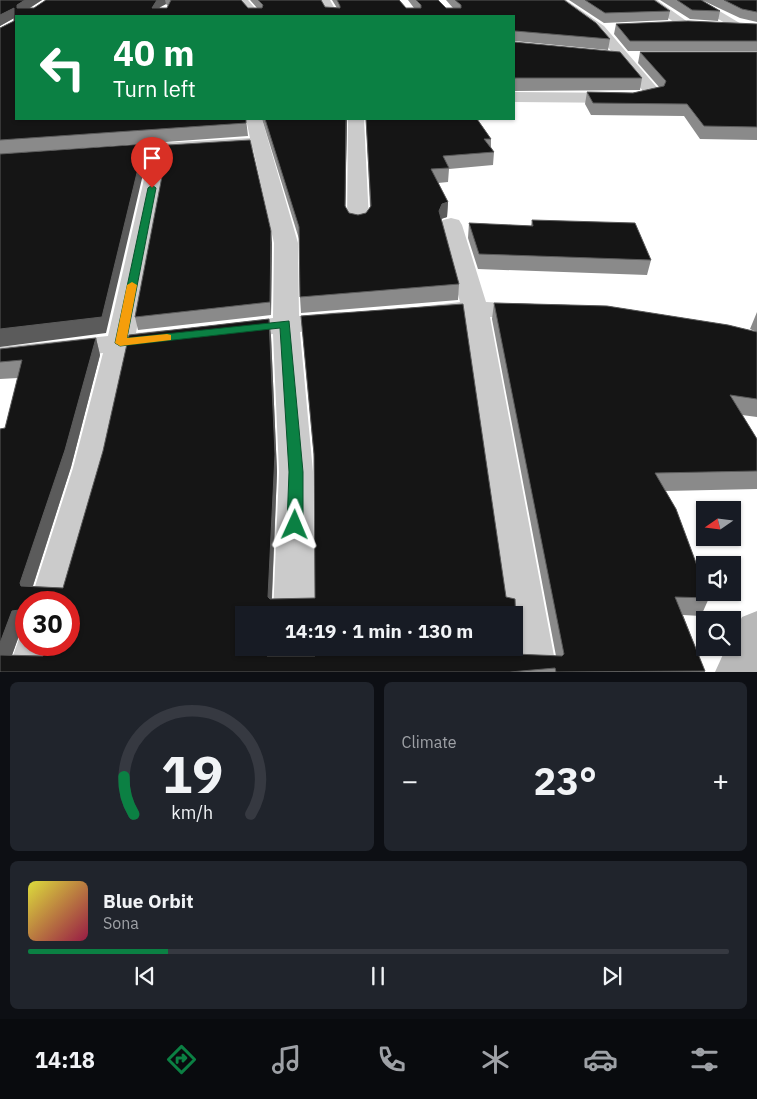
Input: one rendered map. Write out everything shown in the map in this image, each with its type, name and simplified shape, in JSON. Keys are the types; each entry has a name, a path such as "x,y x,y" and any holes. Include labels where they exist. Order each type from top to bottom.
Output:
{"street":[{"path":"242,0 255,15"},
{"path":"324,0 332,15"},
{"path":"515,98 642,97 654,94 622,57 607,31 559,0"},
{"path":"649,0 686,25"},
{"path":"692,0 742,28"},
{"path":"668,26 757,28"},
{"path":"585,36 607,31"},
{"path":"602,55 641,57"},
{"path":"356,120 358,221"},
{"path":"53,591 90,468 120,343 150,150 258,131 286,243 286,324 296,472 294,606"},
{"path":"451,225 474,309 536,672"},
{"path":"405,314 474,309 554,311"},
{"path":"0,356 286,324 365,318"},
{"path":"737,672 757,630"},
{"path":"29,672 34,656"},
{"path":"293,656 293,672"}],"building":[{"path":"0,0 25,0 17,5 17,8 34,8 46,0 157,0 152,8 167,8 171,0 241,0 248,8 262,8 263,5 258,0 321,0 325,7 340,8 337,0 399,0 406,8 421,8 421,5 416,0 438,0 446,8 461,8 461,5 455,0 564,0 596,23 610,39 515,31 515,15 15,15 15,120 246,120 246,123 0,140 0,28 14,21 14,8 0,15"},
{"path":"585,0 654,0 670,11 605,13"},
{"path":"677,0 701,0 720,11 692,10"},
{"path":"724,0 757,0 757,12 742,9"},
{"path":"688,21 757,24 757,41 630,41 616,24"},
{"path":"515,42 620,52 642,78 515,78"},
{"path":"640,52 757,52 757,127 704,126 687,104 593,103 587,92 633,93 664,86 666,81"},
{"path":"265,120 346,120 345,206 349,213 358,215 366,213 371,206 366,120 478,120 491,139 484,139 494,152 443,156 449,168 431,169 448,202 442,204 439,211 459,284 300,297 299,227"},
{"path":"250,140 271,231 270,302 135,317 168,145"},
{"path":"144,144 102,317 0,329 0,154"},
{"path":"532,220 635,223 651,260 479,254 469,223 533,226"},
{"path":"494,303 607,306 728,325 757,332 757,399 730,395 757,439 757,471 655,473 676,509 696,563 696,598 675,597 696,649 696,656 699,656 705,671 556,672 555,668 510,672 0,672 0,655 80,656 80,591 15,591 15,611 12,611 0,643 0,429 5,428 22,360 0,362 0,349 96,338 65,450 20,583 21,586 63,588 103,451 129,335 269,319 275,454 268,597 270,599 315,598 314,454 301,316 463,304 506,597 515,599 515,606 235,606 235,656 523,656 523,654 562,656 564,654"}],"slow traffic":[{"path":"132,285 120,343 167,337"}],"route":[{"path":"152,188 120,343 286,324 296,472 295,525"}]}
